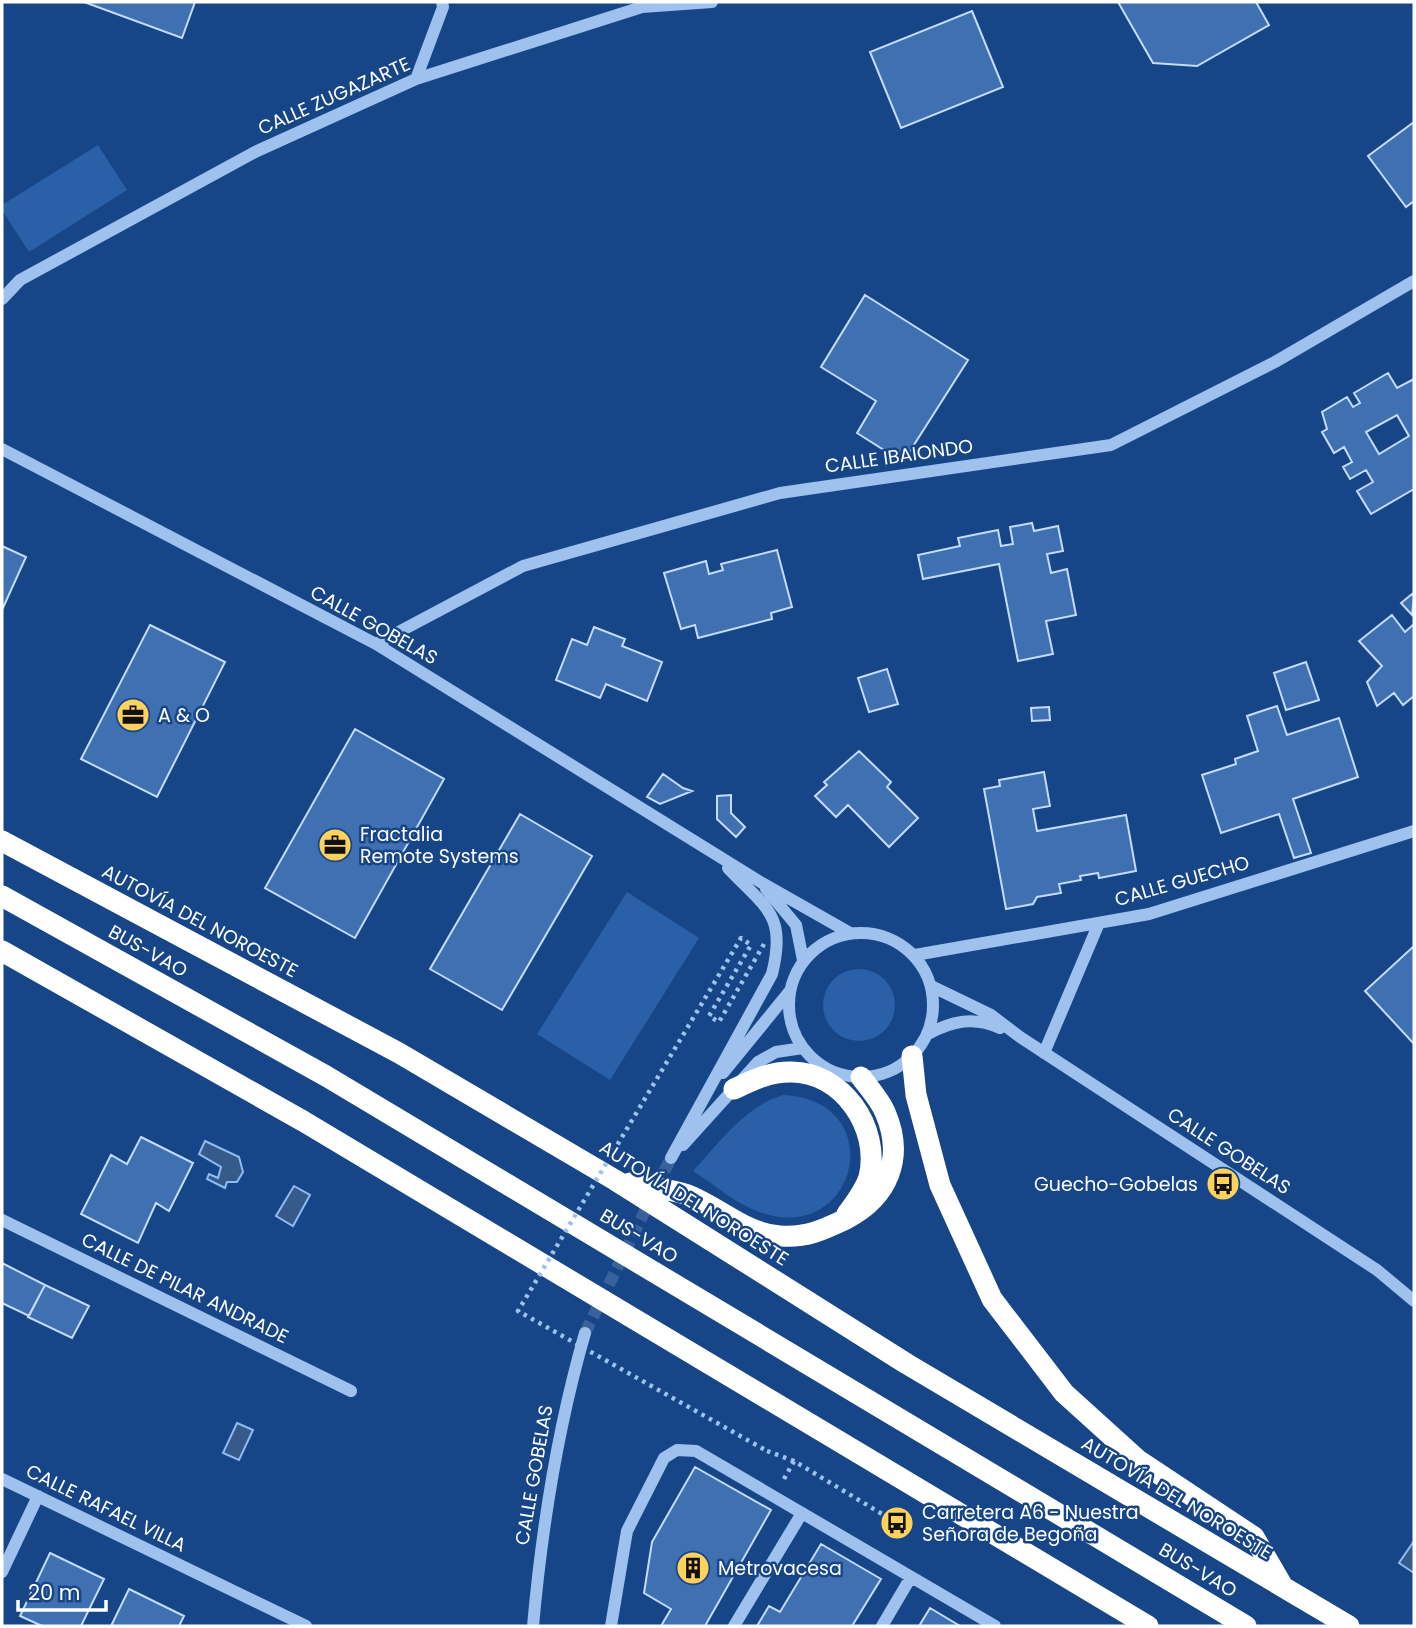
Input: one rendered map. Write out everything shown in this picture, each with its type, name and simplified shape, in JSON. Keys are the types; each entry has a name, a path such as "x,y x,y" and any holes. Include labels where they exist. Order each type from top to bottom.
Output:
{"highway":[{"name":"AUTOVÍA DEL NOROESTE","path":"2,841 399,1053 615,1180 907,1364 1349,1626"},
{"name":"BUS-VAO","path":"2,896 326,1076 1246,1626"},
{"path":"2,951 303,1121 1148,1626"},
{"path":"912,1056 916,1096 940,1185 992,1299 1063,1393 1138,1461 1254,1537 1283,1587"},
{"path":"734,1089 771,1073 800,1072 830,1084 853,1105 870,1139 871,1159 869,1179 842,1221"},
{"path":"615,1180 688,1195 752,1230 779,1236 818,1234 865,1209 881,1192 890,1173 892,1140 885,1111 861,1077"}],"street":[{"path":"415,79 443,7 442,2"},
{"path":"626,2 642,7"},
{"name":"CALLE ZUGAZARTE","path":"2,299 20,280 255,152 415,79 642,7 712,2"},
{"name":"CALLE IBAIONDO","path":"376,644 523,566 780,493 1111,445 1275,362 1414,281"},
{"name":"CALLE GOBELAS","path":"2,449 376,644 716,855 850,933"},
{"name":"CALLE GUECHO","path":"915,955 1149,914 1414,831"},
{"name":"CALLE GOBELAS","path":"716,855 771,913 780,943 772,974 671,1158 766,1056 803,1048"},
{"name":"CALLE GOBELAS","path":"762,883 796,925 803,960"},
{"path":"1044,1053 1100,923"},
{"path":"850,933 874,933 896,941 915,955 932,986 934,1010 928,1034 912,1056 897,1068 861,1077 839,1074 819,1064 803,1048 793,1031 789,992 803,960 817,947 850,933"},
{"name":"CALLE GOBELAS","path":"932,986 990,1015 1377,1270 1414,1301"},
{"name":"CALLE GOBELAS","path":"702,1098 789,992"},
{"name":"CALLE GOBELAS","path":"928,1034 947,1023 966,1020 988,1022 1020,1037"},
{"name":"CALLE DE PILAR ANDRADE","path":"2,1220 351,1391"},
{"name":"CALLE GOBELAS","path":"533,1626 548,1491 562,1412 585,1333"},
{"path":"611,1626 627,1531 664,1458 677,1450 696,1451 995,1626"},
{"name":"CALLE RAFAEL VILLA","path":"2,1479 306,1626"},
{"path":"2,1572 38,1496"},
{"path":"734,1626 802,1513"},
{"path":"882,1626 911,1577"}],"path":[{"path":"764,944 719,1022 709,1016 751,945 741,938 518,1311 767,1451 794,1461 897,1523"}],"shaded area":[{"path":"98,145 127,190 29,252 2,210 2,205"},
{"path":"627,892 699,938 610,1080 537,1034"},
{"path":"859,969 879,975 889,985 895,1005 889,1025 879,1035 859,1041 839,1035 829,1025 823,1005 829,985 839,975"},
{"path":"783,1095 817,1103 839,1120 849,1143 849,1168 839,1191 821,1209 795,1217 762,1213 753,1209 693,1171 745,1117 756,1108"},
{"path":"205,1141 239,1157 243,1172 237,1182 227,1182 225,1188 207,1179 209,1174 218,1178 221,1167 199,1154"},
{"path":"294,1186 310,1195 293,1226 276,1216"},
{"path":"237,1423 253,1430 239,1460 223,1453"},
{"path":"1414,1541 1414,1573 1399,1563"}],"building":[{"path":"84,2 195,2 182,38"},
{"path":"1118,2 1256,2 1269,25 1197,66 1153,63"},
{"path":"972,11 1003,87 901,128 870,52"},
{"path":"1414,122 1414,201 1406,207 1368,156"},
{"path":"865,295 968,360 903,462 857,433 876,401 821,367"},
{"path":"1388,373 1397,388 1414,379 1414,489 1371,514 1357,491 1373,482 1366,470 1350,479 1343,467 1352,462 1344,447 1334,453 1322,432 1327,429 1322,412 1347,397 1353,407 1360,403 1354,393","holes":["1397,415 1409,436 1379,454 1366,432"]},
{"path":"1032,523 1034,531 1058,526 1063,551 1047,554 1051,573 1067,569 1076,615 1046,621 1053,654 1018,661 999,564 923,579 918,555 960,546 958,538 998,530 1001,546 1013,544 1010,527"},
{"path":"2,546 26,557 2,610"},
{"path":"777,550 792,607 771,613 772,619 698,638 695,625 681,629 664,573 706,561 709,574 723,570 721,564"},
{"path":"1412,594 1414,597 1412,615 1401,603"},
{"path":"1392,615 1405,632 1414,624 1414,696 1403,705 1394,693 1377,706 1367,682 1382,666 1359,641"},
{"path":"150,625 225,662 157,797 81,759"},
{"path":"594,627 625,639 622,646 662,662 647,701 606,684 600,698 556,680 572,639 587,645"},
{"path":"1306,662 1319,700 1286,710 1274,673"},
{"path":"887,669 898,704 869,712 858,678"},
{"path":"1277,706 1287,735 1339,718 1358,777 1293,799 1311,853 1294,858 1279,814 1221,833 1202,775 1236,764 1235,759 1258,751 1247,716"},
{"path":"1049,707 1050,720 1032,721 1031,708"},
{"path":"355,729 444,779 355,938 265,888"},
{"path":"859,751 891,782 887,787 918,818 889,847 848,805 836,817 815,796 827,785 824,782"},
{"path":"1044,772 1050,806 1033,809 1037,831 1126,815 1136,871 1099,878 1098,873 1080,876 1081,880 1059,884 1061,893 1037,897 1033,904 1006,909 984,789 1000,786 999,780"},
{"path":"663,774 692,791 660,804 647,797"},
{"path":"731,795 731,813 745,827 736,837 717,819 717,796"},
{"path":"520,814 592,856 502,1010 430,969"},
{"path":"1414,946 1414,1044 1365,991"},
{"path":"141,1137 193,1163 169,1211 156,1203 138,1243 81,1214 111,1155 127,1164"},
{"path":"2,1263 45,1285 29,1316 2,1303"},
{"path":"45,1285 89,1306 72,1338 28,1317"},
{"name":"Metrovacesa","path":"695,1467 771,1510 705,1626 661,1626 671,1609 644,1593 652,1542"},
{"path":"821,1544 881,1579 852,1626 757,1626 769,1606 780,1612"},
{"path":"50,1553 104,1579 81,1626 42,1626 20,1616"},
{"path":"129,1589 184,1616 179,1626 111,1626"},
{"path":"930,1608 960,1626 919,1626"}],"tunnel":[{"path":"585,1333 671,1158"}],"place":[{"name":"A & O","path":"133,715"},
{"name":"Fractalia Remote Systems","path":"335,845"},
{"name":"Guecho-Gobelas","path":"1223,1184"},
{"name":"Carretera A6 - Nuestra Señora de Begoña","path":"897,1523"},
{"name":"Metrovacesa","path":"693,1568"}]}
